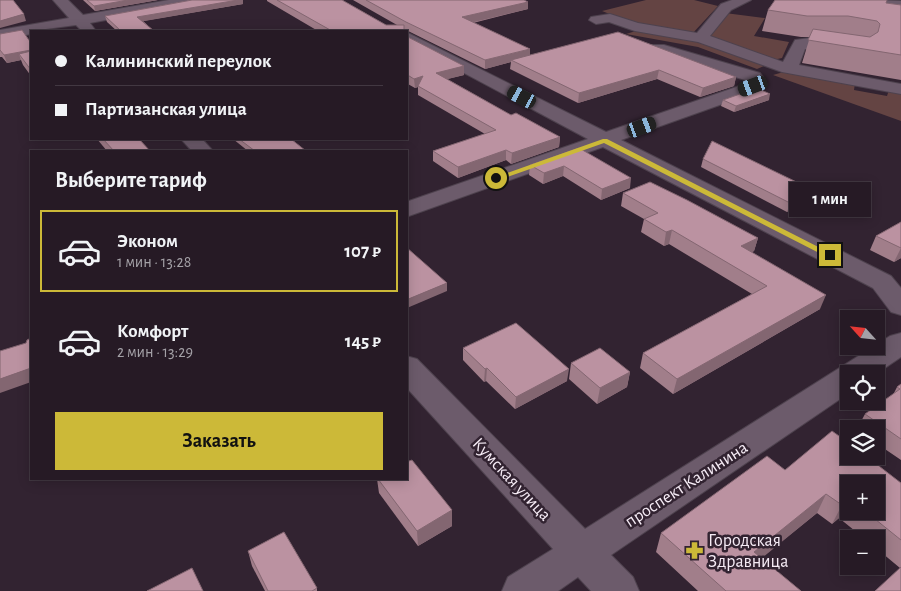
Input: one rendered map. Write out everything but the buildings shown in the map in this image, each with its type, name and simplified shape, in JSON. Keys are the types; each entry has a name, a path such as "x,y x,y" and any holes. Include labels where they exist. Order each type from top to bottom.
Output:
{"street":[{"path":"60,0 89,30"},
{"path":"0,34 191,0"},
{"path":"700,38 726,7 744,0"},
{"path":"881,0 901,5"},
{"path":"596,20 610,18 628,29 700,38 789,68 901,90"},
{"path":"408,36 882,282 901,306"},
{"path":"789,68 800,43 862,50"},
{"path":"408,209 753,86 754,77 658,48"},
{"path":"192,140 202,150"},
{"path":"868,365 901,343"},
{"name":"Кумская улица","path":"408,369 618,591"},
{"name":"проспект Калинина","path":"523,591 840,383"}],"shaded area":[{"path":"646,0 694,0 718,6 692,34 635,24 602,11"},
{"path":"725,13 765,18 754,36 789,42 782,58 773,60 706,38"},
{"path":"639,30 695,40 766,65 757,69 698,47 626,34"},
{"path":"787,71 855,83 854,90 887,96 889,90 901,92 901,121 773,75"}],"place":[{"name":"Городская Здравница","path":"694,550"}],"route":[{"path":"496,178 605,140 830,255"}]}
